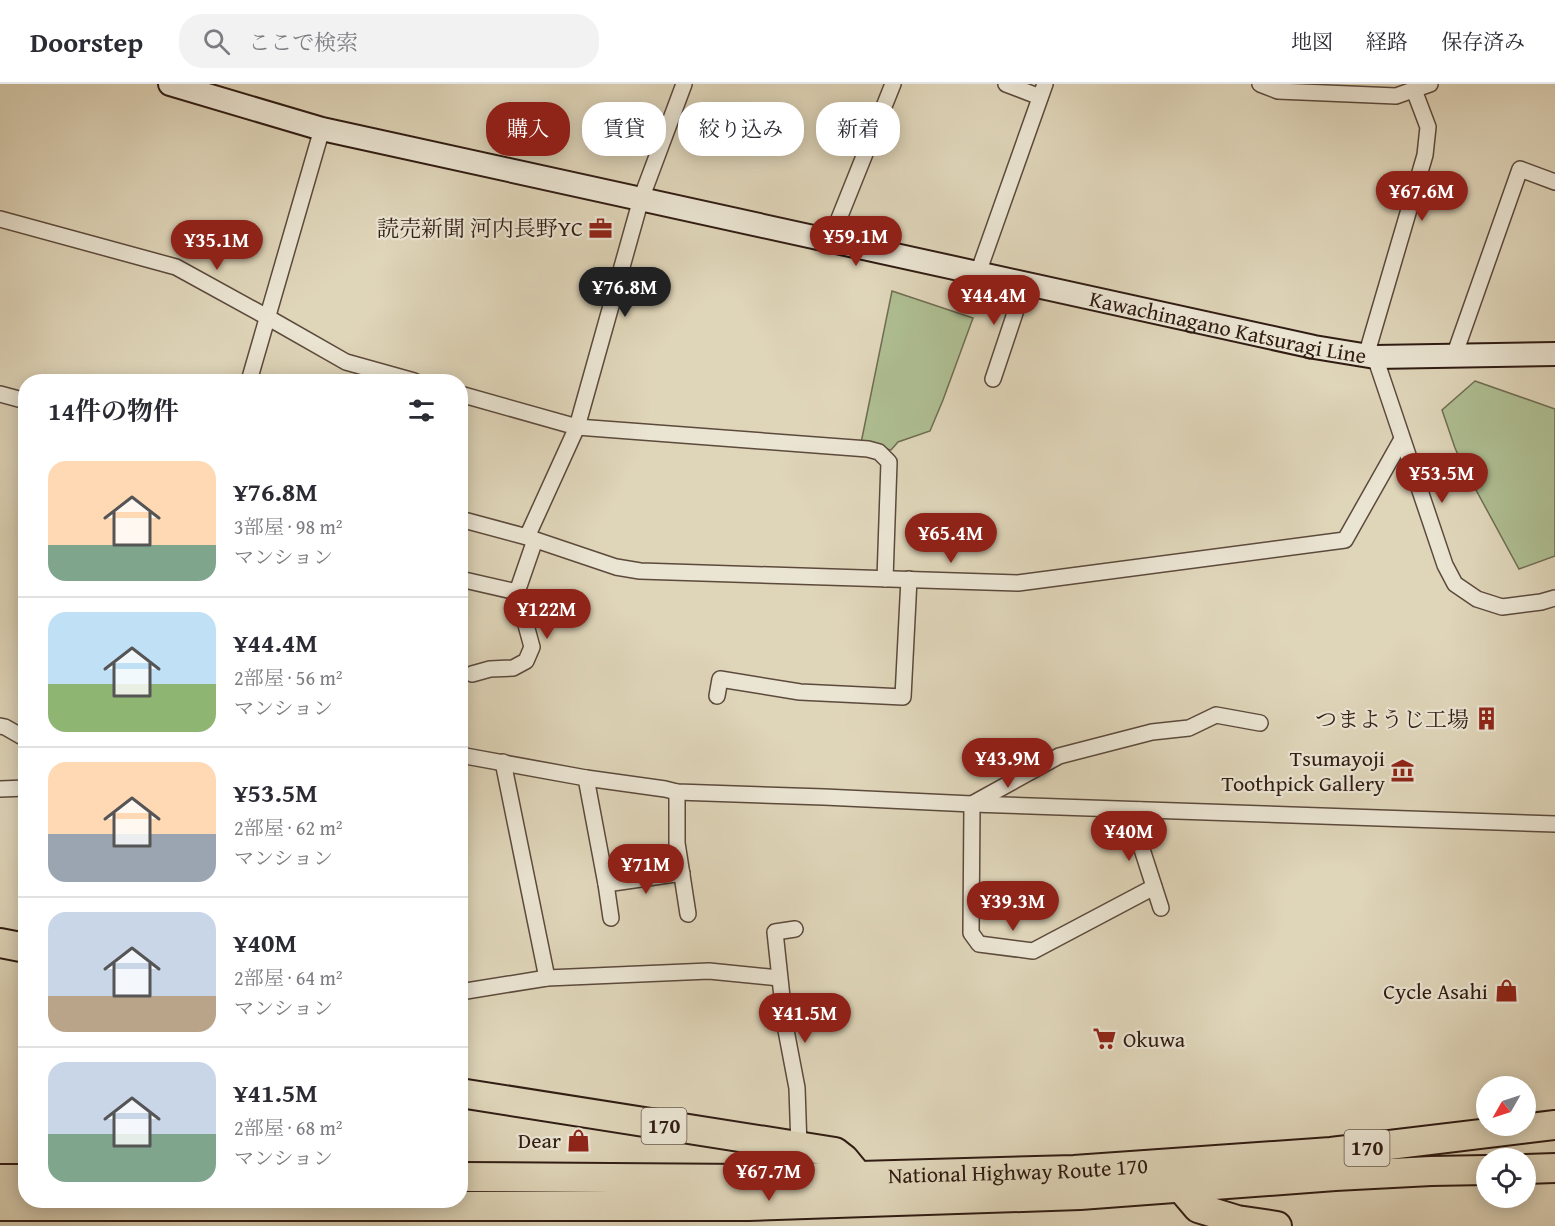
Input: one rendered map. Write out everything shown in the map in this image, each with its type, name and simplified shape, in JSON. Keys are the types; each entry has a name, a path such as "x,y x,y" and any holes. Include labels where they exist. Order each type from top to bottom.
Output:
{"highway":[{"path":"0,943 18,946"},
{"name":"National Highway Route 170","path":"468,1094 835,1152 858,1176"},
{"name":"National Highway Route 170","path":"468,1203 749,1204 1080,1195 1180,1175 1331,1152 1555,1125"},
{"path":"1536,1169 1555,1168"},
{"name":"National Highway Route 170","path":"468,1178 749,1204 858,1176 1074,1170 1180,1175 1476,1170"},
{"name":"National Highway Route 170","path":"1180,1175 1198,1208 1237,1220 1277,1226"},
{"path":"0,1179 18,1179"},
{"name":"National Highway Route 170","path":"0,1206 18,1207"},
{"name":"National Highway Route 170","path":"52,1208 130,1211 246,1208"}],"main road":[{"name":"Kawachinagano Katsuragi Line","path":"170,84 322,129 1314,347 1370,356 1555,354"}],"street":[{"path":"472,674 490,669 513,668 526,661 532,647 517,592 531,538 577,427 641,199 684,84"},
{"path":"830,241 893,84"},
{"path":"978,273 1042,90 1006,84"},
{"path":"1260,84 1278,91 1285,88 1396,96 1430,84"},
{"path":"1414,90 1428,127 1425,155 1370,356 1402,439 1445,565 1455,584 1477,599 1502,607 1555,598"},
{"path":"251,374 322,129"},
{"path":"1454,356 1520,169 1555,182"},
{"path":"0,219 176,267 346,362 389,374"},
{"path":"993,379 1025,284"},
{"path":"0,394 18,398"},
{"path":"468,396 577,427 868,449 879,452 889,462 885,579"},
{"path":"468,521 531,538 616,567 639,571 1018,583 1345,540 1402,439"},
{"path":"717,696 720,679 800,692 903,697 909,579"},
{"path":"468,581 517,592"},
{"path":"972,804 1059,756 1152,732 1189,728 1216,715 1260,723"},
{"path":"0,726 18,734"},
{"path":"468,756 677,792 1555,824"},
{"path":"503,762 547,978"},
{"path":"586,778 611,918"},
{"path":"0,789 18,788"},
{"path":"677,792 677,843 688,914"},
{"path":"972,804 970,933 979,944 1033,951 1154,887"},
{"path":"1140,810 1139,840 1161,908"},
{"path":"606,884 682,873"},
{"path":"795,929 775,932 785,1025 797,1088 799,1147"},
{"path":"468,991 547,978 709,971 779,978"}],"green space":[{"path":"892,291 973,318 930,431 898,442 891,450 861,443"},
{"path":"1475,381 1555,409 1555,556 1519,569 1464,468 1442,410"}],"place":[{"name":"読売新聞 河内長野YC","path":"601,228"},
{"name":"つまようじ工場","path":"1487,719"},
{"name":"Tsumayoji Toothpick Gallery","path":"1403,771"},
{"name":"Cycle Asahi","path":"1506,991"},
{"name":"Okuwa","path":"1105,1039"},
{"name":"Dear","path":"579,1140"}]}
